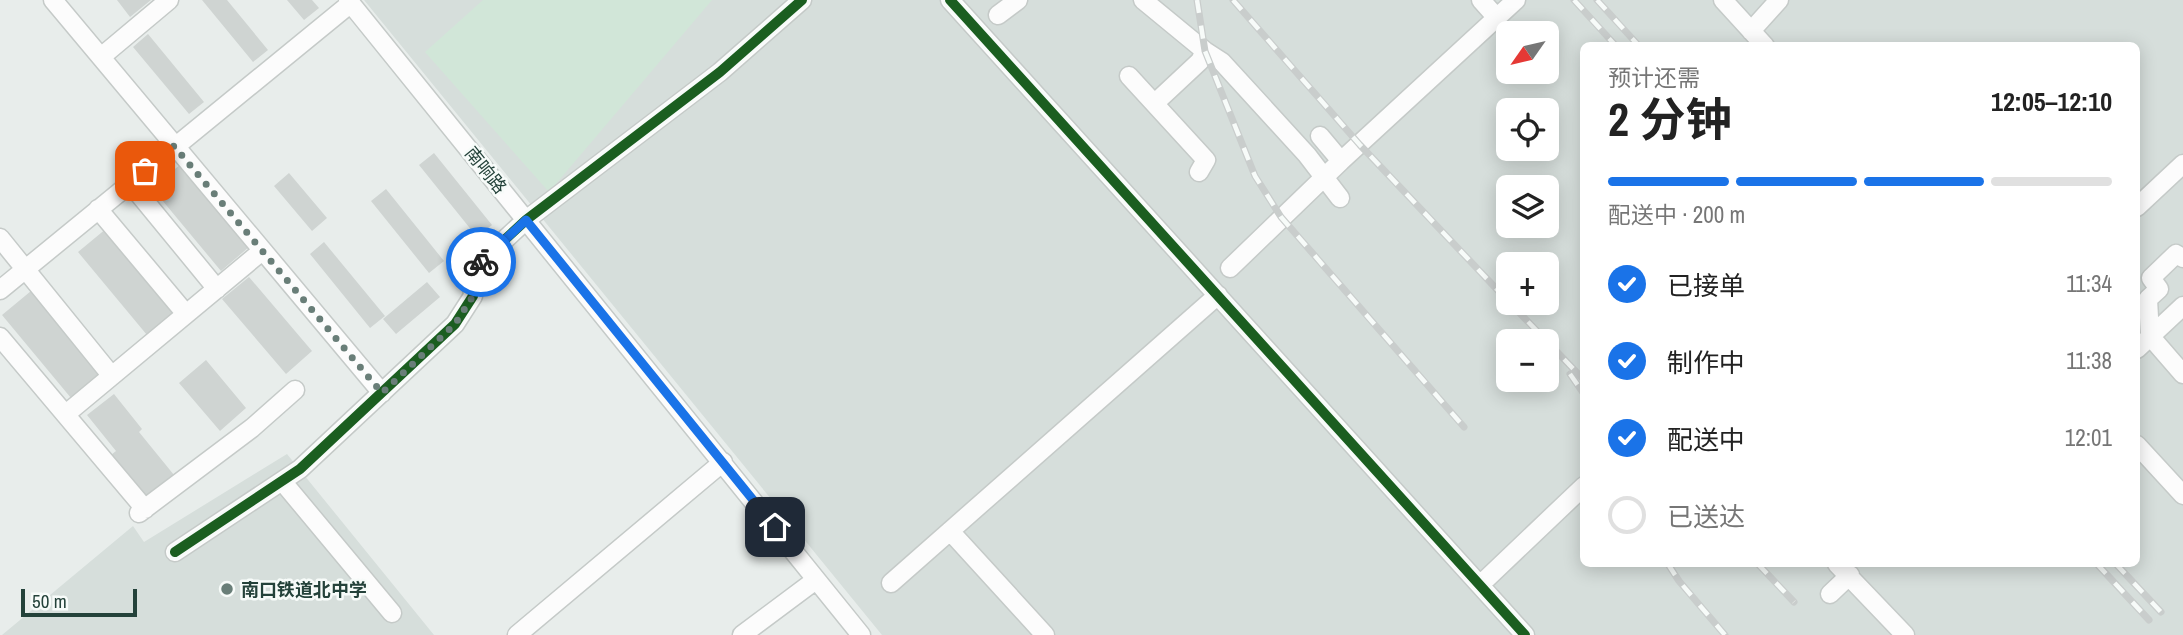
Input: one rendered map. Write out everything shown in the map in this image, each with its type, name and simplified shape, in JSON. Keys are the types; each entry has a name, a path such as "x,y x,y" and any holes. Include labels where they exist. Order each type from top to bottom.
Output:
{"street":[{"path":"53,0 382,393"},
{"path":"100,57 169,0"},
{"path":"175,552 300,469 455,324 473,296 471,271 526,220 720,72 802,0"},
{"path":"950,0 1525,635"},
{"path":"998,15 1018,0"},
{"path":"1143,0 1222,62 1326,178 1340,198"},
{"path":"1482,0 1497,18"},
{"path":"1230,268 1281,217 1326,178 1341,160 1516,0"},
{"path":"1723,0 1761,42"},
{"path":"1751,31 1779,0"},
{"path":"0,290 350,2"},
{"name":"南响路","path":"350,2 862,635"},
{"path":"1155,103 1200,61 1205,51"},
{"path":"1129,76 1206,160 1199,172"},
{"path":"1320,136 1341,160"},
{"path":"2140,204 2183,164"},
{"path":"130,183 217,289"},
{"path":"98,209 186,314"},
{"path":"0,238 111,375"},
{"path":"65,414 262,251"},
{"path":"2183,258 2176,254 2151,278 2159,289 2148,299 2150,336 2183,374"},
{"path":"891,583 1218,295"},
{"path":"2140,346 2183,306"},
{"path":"0,337 142,511 253,428 295,390"},
{"path":"2140,448 2183,495"},
{"path":"517,635 723,462"},
{"path":"282,481 392,613"},
{"path":"1481,584 1580,490"},
{"path":"950,531 1045,635"},
{"path":"1830,594 1844,569 1905,635"},
{"path":"742,635 813,582"}],"shaded area":[{"path":"364,0 2183,0 2183,635 882,635"},
{"name":"南口铁道北中学","path":"287,454 434,635 2,635 133,526 144,542"}],"green space":[{"path":"483,0 712,0 549,192 425,52"}],"building":[{"path":"117,0 151,0 130,17"},
{"path":"202,0 227,0 268,50 253,62"},
{"path":"287,0 312,0 319,8 304,20"},
{"path":"148,34 204,102 189,114 133,47"},
{"path":"434,153 492,225 477,237 419,165"},
{"path":"181,164 249,247 221,271 152,188"},
{"path":"289,173 327,218 312,231 274,186"},
{"path":"386,189 444,261 429,273 371,201"},
{"path":"107,228 175,311 147,335 78,252"},
{"path":"324,242 385,316 370,328 310,254"},
{"path":"249,277 312,351 286,374 222,299"},
{"path":"427,282 440,297 396,334 383,319"},
{"path":"31,291 99,374 71,398 2,315"},
{"path":"206,360 246,408 220,431 179,383"},
{"path":"114,394 142,429 139,432 174,475 146,497 111,455 116,451 87,415"}],"railway":[{"path":"1197,0 1205,51 1255,176 1281,217 1464,427"},
{"path":"1233,0 1360,145 1496,288"},
{"path":"1574,0 1612,42"},
{"path":"1597,0 1635,42"},
{"path":"1522,315 1580,376"},
{"path":"1570,374 1580,388"},
{"path":"1670,567 1725,635"},
{"path":"1761,567 1794,602"},
{"path":"2100,567 2149,620"},
{"path":"2119,567 2161,612"}],"cycle path":[{"path":"175,552 300,469 455,324 473,296 471,271 526,220 720,72 802,0"},
{"path":"950,0 1525,635"}],"way so far":[{"path":"145,171 174,146 382,393 455,324 473,296 471,271 481,262"}],"place":[{"name":"南口铁道北中学","path":"227,589"}],"route":[{"path":"481,262 526,220 775,527"}]}
